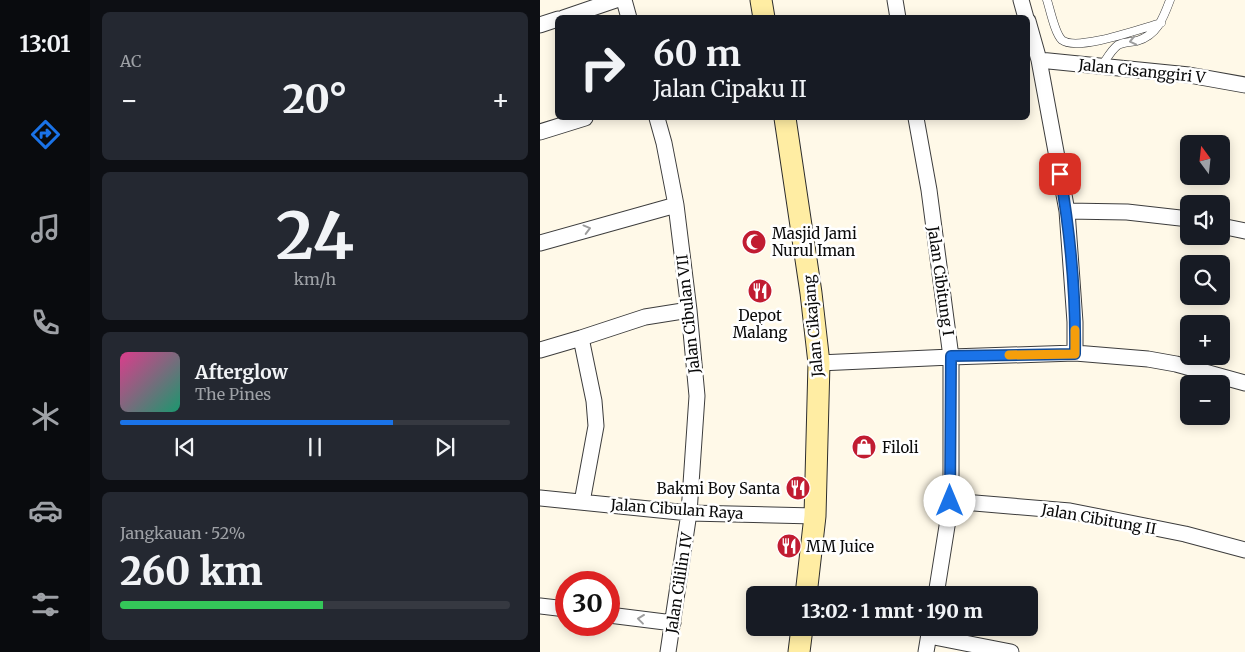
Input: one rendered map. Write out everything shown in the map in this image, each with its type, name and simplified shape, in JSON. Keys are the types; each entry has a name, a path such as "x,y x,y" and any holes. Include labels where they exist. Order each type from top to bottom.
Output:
{"street":[{"path":"572,15 616,0"},
{"path":"624,0 628,15"},
{"path":"760,0 763,15"},
{"path":"895,0 898,15"},
{"path":"1021,0 1025,15"},
{"path":"540,25 555,20"},
{"path":"1030,30 1038,60 1066,211 1076,322 1075,354"},
{"name":"Jalan Cisanggiri V","path":"1038,60 1189,75 1245,85"},
{"path":"540,132 579,120"},
{"name":"Jalan Cibulan VII","path":"658,120 676,205 696,396 689,513"},
{"name":"Jalan Cikajang","path":"785,120 812,293 819,363 815,516 807,586"},
{"name":"Jalan Cibitung I","path":"916,120 929,190 951,356 950,501 937,586"},
{"path":"540,243 676,205"},
{"path":"1066,211 1127,212 1180,218"},
{"path":"1230,228 1245,231"},
{"path":"540,350 645,317 688,310"},
{"path":"581,338 594,401 596,426 582,502"},
{"path":"819,363 951,356 1075,354 1148,359 1176,364 1245,383"},
{"name":"Jalan Cibulan Raya","path":"540,498 689,513 815,516"},
{"name":"Jalan Cibitung II","path":"950,501 1070,511 1184,534 1245,550"},
{"name":"Jalan Cililin IV","path":"668,652 689,513"},
{"path":"540,606 555,608"},
{"path":"620,616 673,623"},
{"path":"799,652 801,636"},
{"path":"926,652 929,636"},
{"path":"946,636 1011,652"}],"lane":[{"path":"1047,0 1059,36 1063,41 1071,43 1087,43 1161,23"},
{"path":"1101,67 1117,46 1153,34 1161,23 1170,0"}],"slow traffic":[{"path":"1009,355 1075,354 1075,330"}],"place":[{"name":"Masjid Jami Nurul Iman","path":"754,242"},
{"name":"Depot Malang","path":"760,291"},
{"name":"Filoli","path":"864,447"},
{"name":"Bakmi Boy Santa","path":"798,488"},
{"name":"MM Juice","path":"789,546"}],"route":[{"path":"950,501 951,356 1075,354 1076,322 1066,211 1060,174"}]}
